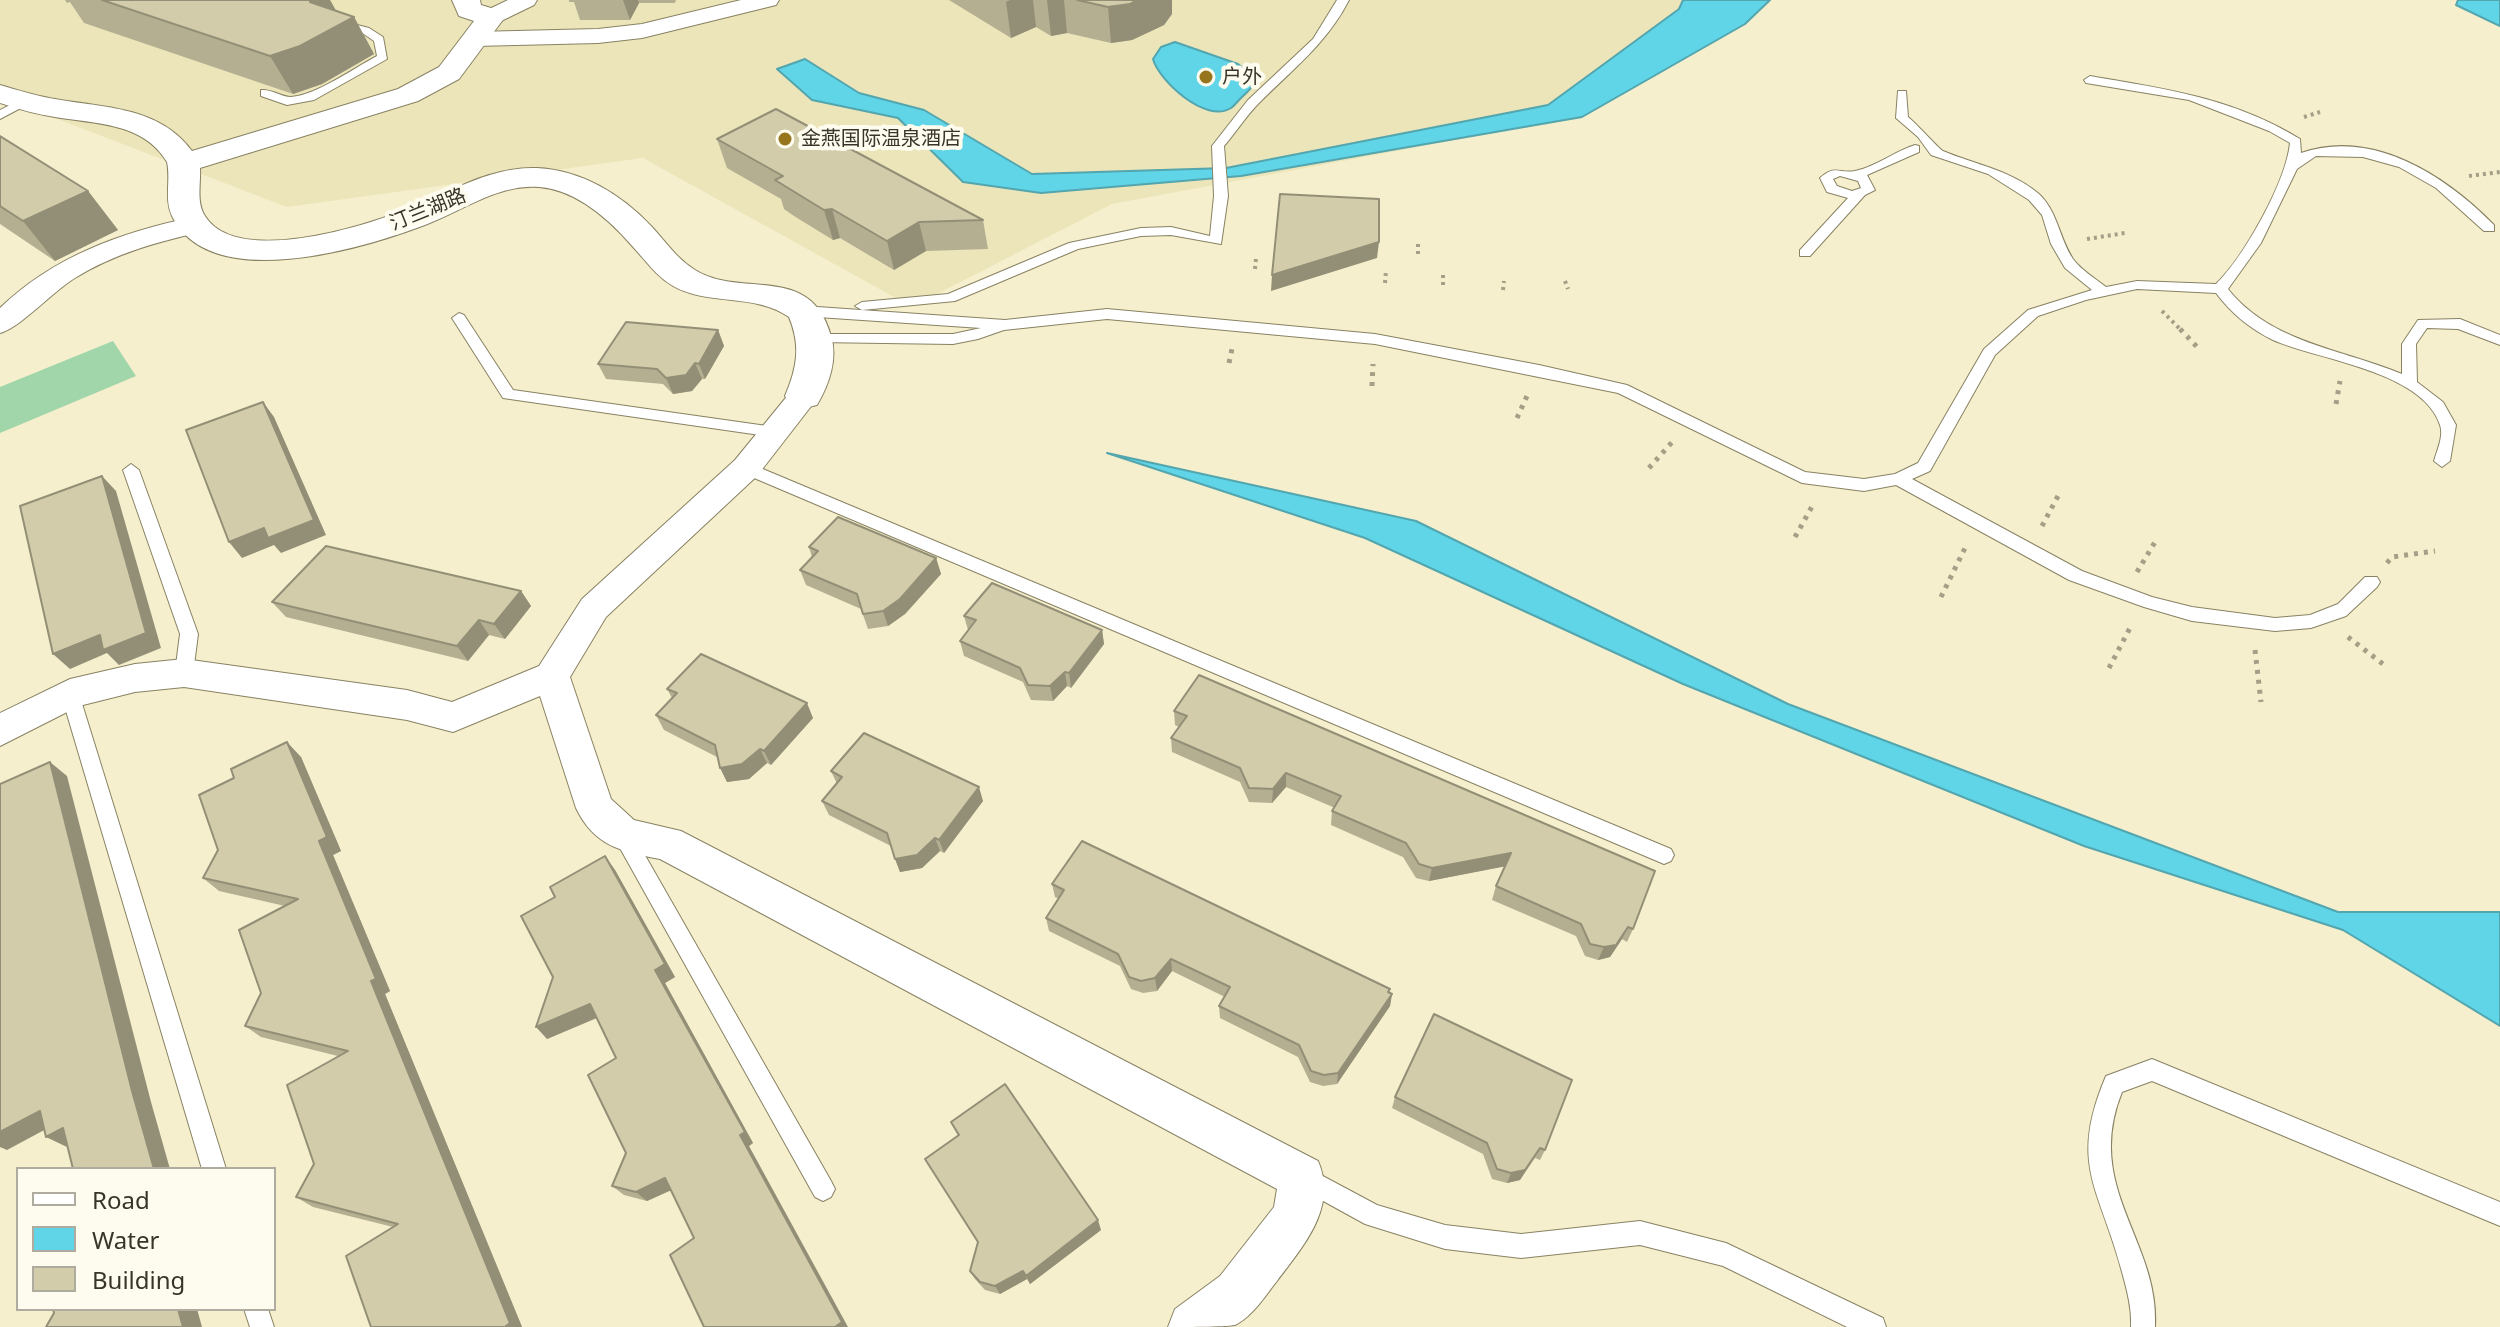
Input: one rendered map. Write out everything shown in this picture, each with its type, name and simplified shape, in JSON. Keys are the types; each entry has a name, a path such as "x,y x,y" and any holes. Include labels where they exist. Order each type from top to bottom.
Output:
{"street":[{"path":"466,0 469,10 483,28 598,36 642,31 768,0"},
{"path":"184,163 408,95 449,73 483,28 526,0"},
{"path":"0,324 54,277 103,251 151,233 194,225 184,206 184,163 167,142 147,126 115,116 9,104"},
{"name":"汀兰湖路","path":"194,225 210,239 242,248 290,247 381,229 486,187 517,179 544,177 571,183 601,200 687,280 718,290 772,296 810,324"},
{"path":"0,731 70,694 135,678 184,673 407,705 453,717 552,676 594,608 746,468 804,396 816,365 810,324"},
{"path":"552,676 595,808 623,835 667,843 1302,1177 1296,1217 1237,1293 1193,1327"}],"lane":[{"path":"810,324 950,298 1074,246 1141,232 1171,231 1216,241 1221,196 1218,146 1258,98 1315,44 1343,0"},
{"path":"265,93 287,101 310,97 383,57 379,39 365,30 331,19"},
{"path":"2090,80 2192,97 2273,128 2317,151 2351,151 2393,158 2455,194 2489,228"},
{"path":"1902,94 1902,118 1922,134 1935,152"},
{"path":"1915,149 1922,134"},
{"path":"810,324 1005,325 1107,314 1375,339 1622,389 1802,477 1864,485 1898,479 1924,467 1989,352 2033,313 2137,285 2220,289 2238,273 2294,164 2296,142"},
{"path":"1857,175 1868,186 1864,193 1837,192 1826,182 1828,175 1838,172 1857,175 1915,149 1935,152 1993,171 2034,197 2048,214 2058,244 2070,265 2104,292"},
{"path":"2294,164 2317,151"},
{"path":"1805,253 1859,194"},
{"path":"2220,289 2234,310 2283,338 2369,366 2410,384 2440,410 2449,428 2442,461"},
{"path":"459,318 508,394 774,432"},
{"path":"2410,384 2409,344 2423,323 2460,324 2500,340"},
{"path":"810,324 953,339 1005,325"},
{"path":"1924,467 1938,497"},
{"path":"746,468 1664,855"},
{"path":"131,470 189,634 184,673"},
{"path":"1898,479 1938,497 2049,563 2095,584 2145,600 2252,625 2302,623 2341,611 2371,582"},
{"path":"70,694 213,1167"},
{"path":"623,835 823,1189"},
{"path":"2143,1327 2144,1316 2130,1255 2111,1210 2099,1168 2101,1120 2114,1084 2152,1070 2500,1214"},
{"path":"1302,1177 1373,1216 1445,1237 1521,1246 1640,1233 1726,1255 1874,1327"}],"path":[{"path":"2058,244 2125,233"},
{"path":"1418,244 1418,254"},
{"path":"1255,269 1256,258"},
{"path":"1385,283 1386,270"},
{"path":"1443,275 1443,285"},
{"path":"1503,290 1504,281"},
{"path":"1565,281 1568,289"},
{"path":"2137,285 2200,350"},
{"path":"1941,597 1978,522"},
{"path":"2371,582 2392,557 2435,551"},
{"path":"2109,668 2145,600"},
{"path":"2322,617 2383,664"},
{"path":"2252,625 2261,702"}],"shaded area":[{"name":"金燕国际温泉酒店","path":"0,0 1698,0 1563,120 1112,204 912,307 643,158 287,207 0,97"}],"green space":[{"path":"113,341 136,376 0,433 0,387"}],"water":[{"path":"1683,0 1770,0 1745,24 1582,117 1241,176 1041,193 963,182 898,118 812,100 777,69 805,59 859,93 924,110 1032,174 1226,168 1548,105 1679,9"},
{"path":"2458,0 2500,0 2500,26 2456,5"},
{"name":"户外","path":"1175,42 1238,64 1255,79 1252,85 1231,108 1209,110 1197,105 1164,78 1153,59 1161,47"},
{"path":"1107,453 1416,521 1788,704 2338,912 2500,912 2500,1026 2343,930 2084,846 1683,684 1365,538"}],"building":[{"path":"102,0 314,0 310,2 354,17 300,46 270,56"},
{"path":"1077,0 1137,0 1108,7"},
{"path":"776,109 983,220 919,222 887,241 832,209 824,210 775,180 783,176 717,139"},
{"path":"0,136 88,191 23,221 0,206"},
{"path":"1280,194 1379,199 1379,242 1272,275"},
{"path":"626,322 718,330 699,364 695,363 686,375 666,378 657,369 598,364"},
{"path":"263,402 314,520 268,538 264,528 229,542 186,430"},
{"path":"102,476 146,633 103,650 100,635 53,654 20,506"},
{"path":"838,517 936,558 900,599 883,611 863,614 857,594 800,570 818,551 809,547"},
{"path":"326,546 521,591 494,624 479,620 457,646 272,602"},
{"path":"992,583 1102,630 1069,673 1065,672 1050,686 1028,685 1020,668 960,641 976,620 964,616"},
{"path":"701,654 807,703 764,751 760,749 742,764 720,768 715,745 656,715 677,693 667,689"},
{"path":"1199,675 1655,871 1633,929 1628,927 1616,945 1604,947 1590,944 1581,924 1496,886 1511,853 1432,868 1419,864 1406,843 1332,811 1341,796 1286,773 1273,789 1249,788 1240,768 1171,738 1187,716 1174,711"},
{"path":"864,733 979,787 939,840 935,838 917,855 895,859 887,833 822,801 842,777 831,771"},
{"path":"287,742 327,837 319,841 376,979 371,981 510,1323 506,1327 371,1327 346,1256 398,1224 296,1197 314,1164 287,1085 348,1051 245,1026 261,993 239,930 298,899 203,878 218,850 199,795 234,778 231,769"},
{"path":"50,762 153,1167 73,1167 63,1128 46,1137 40,1111 0,1132 0,784"},
{"path":"1082,841 1390,989 1388,992 1392,994 1338,1073 1324,1075 1311,1071 1299,1045 1219,1006 1230,987 1171,959 1155,978 1141,981 1129,977 1118,954 1046,918 1064,890 1052,884"},
{"path":"605,856 665,964 655,970 745,1132 740,1135 842,1322 835,1327 704,1327 670,1255 694,1238 665,1178 636,1192 612,1186 626,1153 588,1075 616,1058 590,1004 536,1027 553,977 521,916 555,897 550,887"},
{"path":"1434,1014 1572,1080 1545,1150 1540,1148 1525,1170 1511,1173 1497,1169 1487,1143 1395,1097"},
{"path":"1005,1084 1098,1220 1026,1276 1023,1271 995,1286 980,1282 970,1271 978,1242 925,1159 959,1135 951,1122"},
{"path":"179,1311 183,1327 46,1327 54,1313"}],"place":[{"name":"户外","path":"1206,77"},
{"name":"金燕国际温泉酒店","path":"785,139"}]}
